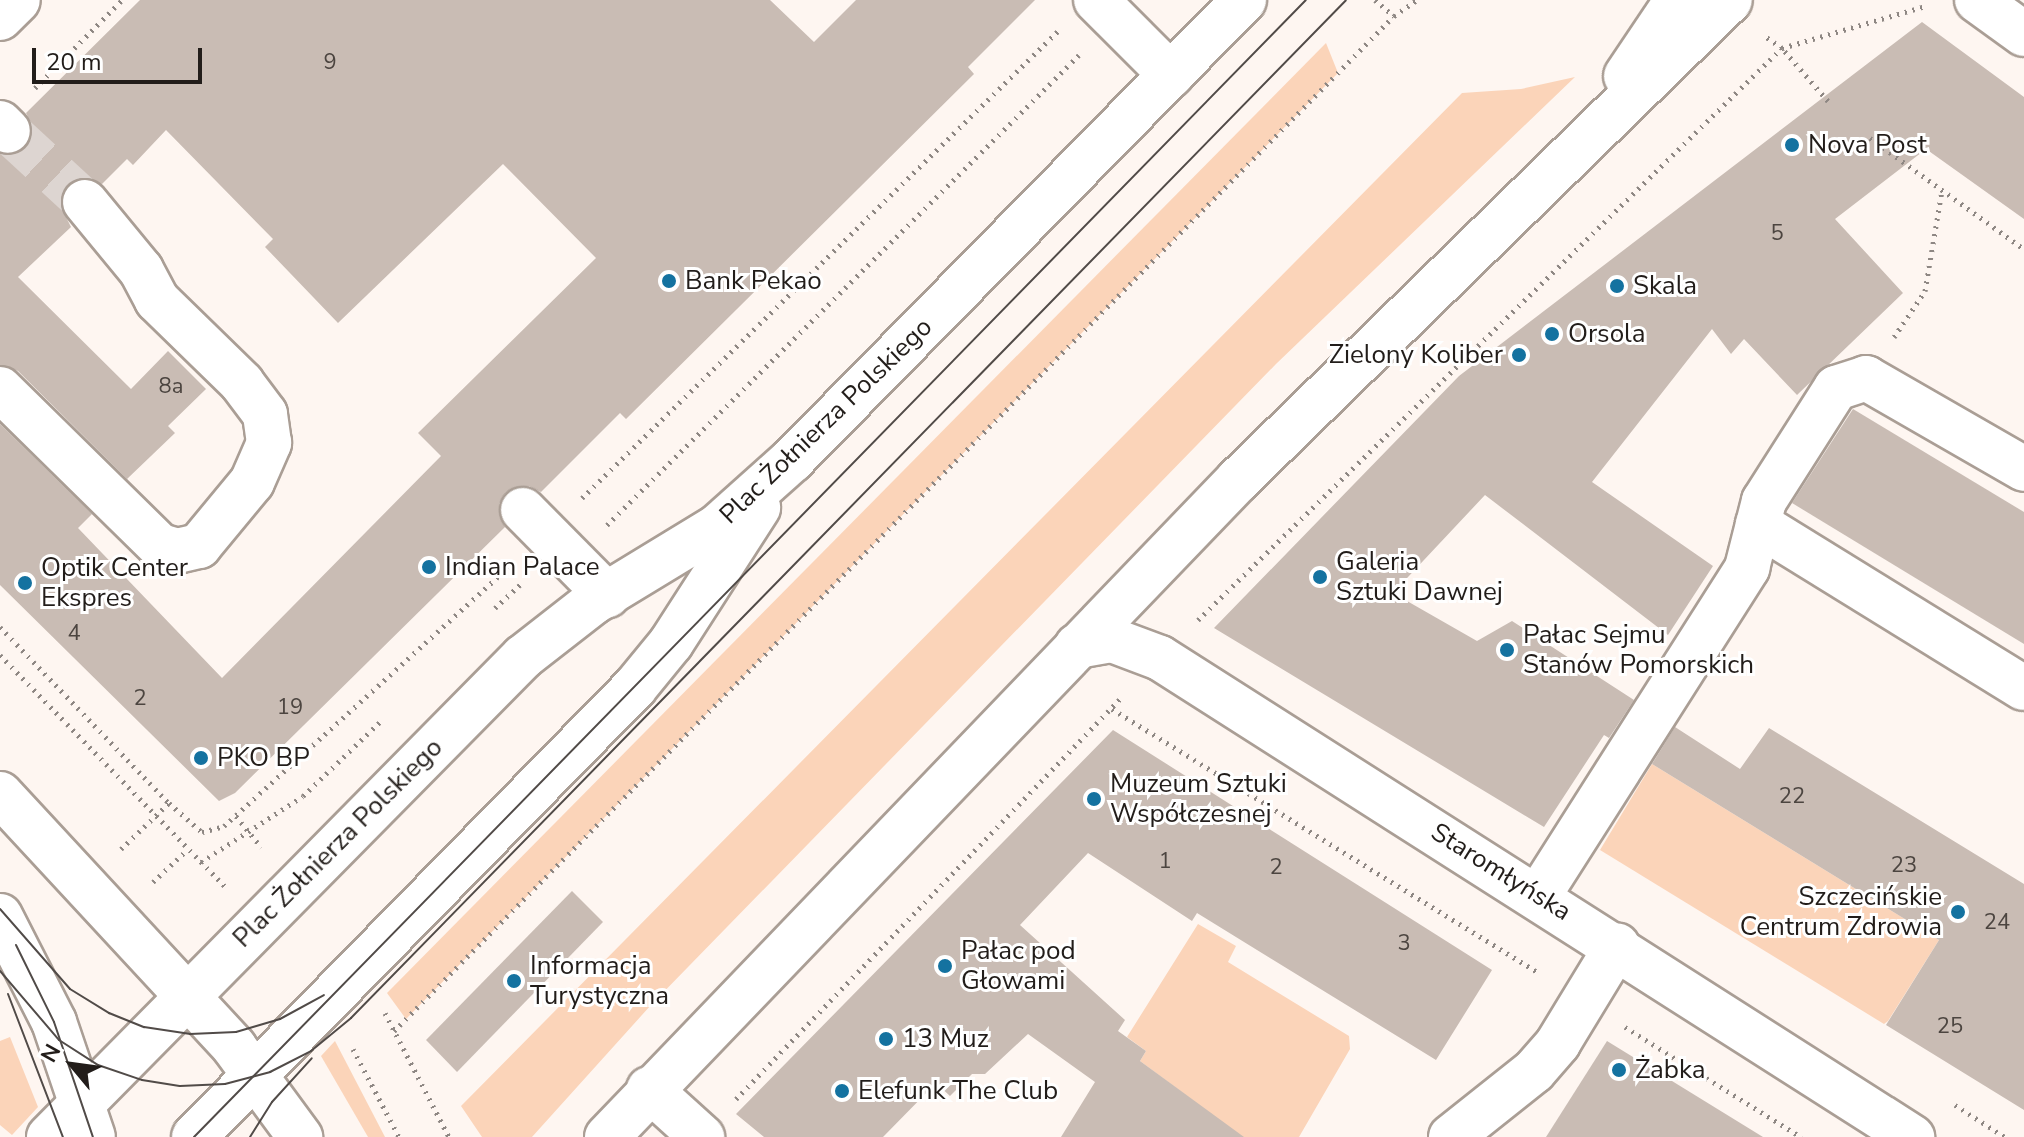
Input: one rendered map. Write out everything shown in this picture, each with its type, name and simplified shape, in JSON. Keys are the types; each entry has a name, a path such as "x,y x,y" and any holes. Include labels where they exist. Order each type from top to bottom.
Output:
{"street":[{"path":"0,18 18,0"},
{"name":"Plac Żołnierza Polskiego","path":"70,1128 188,995 523,657 607,595 717,527 792,460 1244,0"},
{"name":"Plac Żołnierza Polskiego","path":"1184,62 1253,0"},
{"path":"1535,191 1643,53 1677,0"},
{"path":"1977,0 2024,34"},
{"path":"607,1137 649,1089 1077,646 1535,191 1733,3"},
{"path":"1093,14 1184,62"},
{"path":"0,389 160,546 177,551 199,546 252,482 269,443 265,414 242,383 157,300 141,270 85,202"},
{"path":"1539,895 1747,568 1764,501 1836,388 1866,378 2024,469"},
{"path":"194,1137 258,1077 649,671 792,460"},
{"path":"1758,524 2024,688"},
{"path":"545,532 607,595"},
{"name":"Staromłyńska","path":"1077,646 1112,640 1160,658 1539,895 1912,1137"},
{"path":"0,794 188,995 258,1077 300,1137"},
{"path":"0,916 48,1008 70,1128"},
{"path":"1451,1137 1534,1071 1585,1002 1617,946"},
{"path":"0,980 70,1128"},
{"path":"649,1089 701,1136"}],"path":[{"path":"10,118 122,0"},
{"path":"1375,0 1394,16"},
{"path":"449,1137 394,1031 1394,16 1417,0"},
{"path":"701,1136 1160,658 1782,48 1938,0"},
{"path":"1733,3 1782,48 1828,101"},
{"path":"0,627 169,803 202,832 236,816 545,532 1093,14"},
{"path":"487,616 528,577 545,532 654,482 1093,14"},
{"path":"1870,138 2024,249"},
{"path":"1866,378 1925,291 1942,190"},
{"path":"1197,622 1204,630"},
{"path":"0,655 154,817 222,882"},
{"path":"1112,709 1801,1137"},
{"path":"201,862 303,796 390,712"},
{"path":"116,853 169,803"},
{"path":"236,816 264,851"},
{"path":"158,878 187,850"},
{"path":"347,1040 399,1137"},
{"path":"1951,1103 2005,1137"}],"shaded area":[{"path":"1326,43 1338,73 406,1019 387,993"},
{"path":"1575,77 1276,364 651,1005 532,1137 482,1137 461,1106 1462,93 1521,89"},
{"path":"1652,764 1939,940 1888,1021 1884,1024 1600,850"},
{"path":"1198,924 1236,946 1228,962 1349,1036 1350,1049 1299,1137 1242,1137 1140,1061 1146,1051 1127,1037"},
{"path":"10,1037 38,1107 12,1135 0,1125 0,1041"},
{"path":"335,1041 385,1137 368,1137 321,1056"}],"building":[{"path":"140,0 770,0 814,42 856,0 1035,0 968,67 974,74 626,419 620,413 541,492 529,486 506,492 499,504 505,527 235,793 219,801 0,585 0,424 92,514 78,528 222,678 441,456 418,433 596,258 503,164 338,323 265,247 273,239 166,130 133,165 127,159 102,184 82,177 69,183 60,205 71,227 18,277 131,389 168,351 206,389 168,426 175,433 127,479 18,371 0,365 0,154 14,155 26,148 32,125 26,113"},
{"path":"1922,22 2024,97 2024,219 1926,149 1835,219 1903,293 1797,395 1744,339 1731,354 1712,329 1592,482 1713,566 1668,635 1485,495 1393,593 1477,641 1512,621 1634,700 1609,738 1604,735 1544,827 1214,628 1459,376"},
{"path":"1853,409 2024,512 2024,644 1792,503"},
{"name":"Szczecińskie Centrum Zdrowia","path":"1675,727 1740,769 1769,728 2024,884 2024,1110 1886,1025 1939,940 1652,764"},
{"path":"1113,730 1492,970 1436,1060 1197,913 1192,921 1088,853 1020,925 1125,1020 1118,1031 1146,1051 1140,1061 1244,1137 1061,1137 1095,1082 1028,1034 985,1074 972,1074 950,1096 936,1083 883,1137 764,1137 736,1114"},
{"name":"Informacja Turystyczna","path":"572,891 603,922 457,1072 426,1040"},
{"path":"1607,1041 1763,1137 1546,1137"}],"tunnel":[{"path":"8,131 85,202"}],"tram line":[{"path":"194,1137 1306,0"},
{"path":"0,971 59,1040 98,1065 142,1080 180,1086 225,1084 270,1072 311,1051 351,1018 1346,0"},
{"path":"0,909 70,989 109,1013 144,1027 190,1034 236,1032 280,1019 324,995"},
{"path":"16,945 54,1022 93,1137"},
{"path":"8,994 63,1137"},
{"path":"250,1137 272,1102 312,1058"}],"place":[{"name":"Nova Post","path":"1792,145"},
{"name":"Bank Pekao","path":"669,281"},
{"name":"Skala","path":"1617,286"},
{"name":"Orsola","path":"1552,334"},
{"name":"Zielony Koliber","path":"1519,355"},
{"name":"Indian Palace","path":"429,567"},
{"name":"Galeria Sztuki Dawnej","path":"1320,577"},
{"name":"Optik Center Ekspres","path":"25,583"},
{"name":"Pałac Sejmu Stanów Pomorskich","path":"1507,650"},
{"name":"PKO BP","path":"201,758"},
{"name":"Muzeum Sztuki Współczesnej","path":"1094,799"},
{"name":"Szczecińskie Centrum Zdrowia","path":"1958,912"},
{"name":"Pałac pod Głowami","path":"945,966"},
{"name":"Informacja Turystyczna","path":"514,981"},
{"name":"13 Muz","path":"886,1039"},
{"name":"Żabka","path":"1619,1070"},
{"name":"Elefunk The Club","path":"842,1091"}]}
